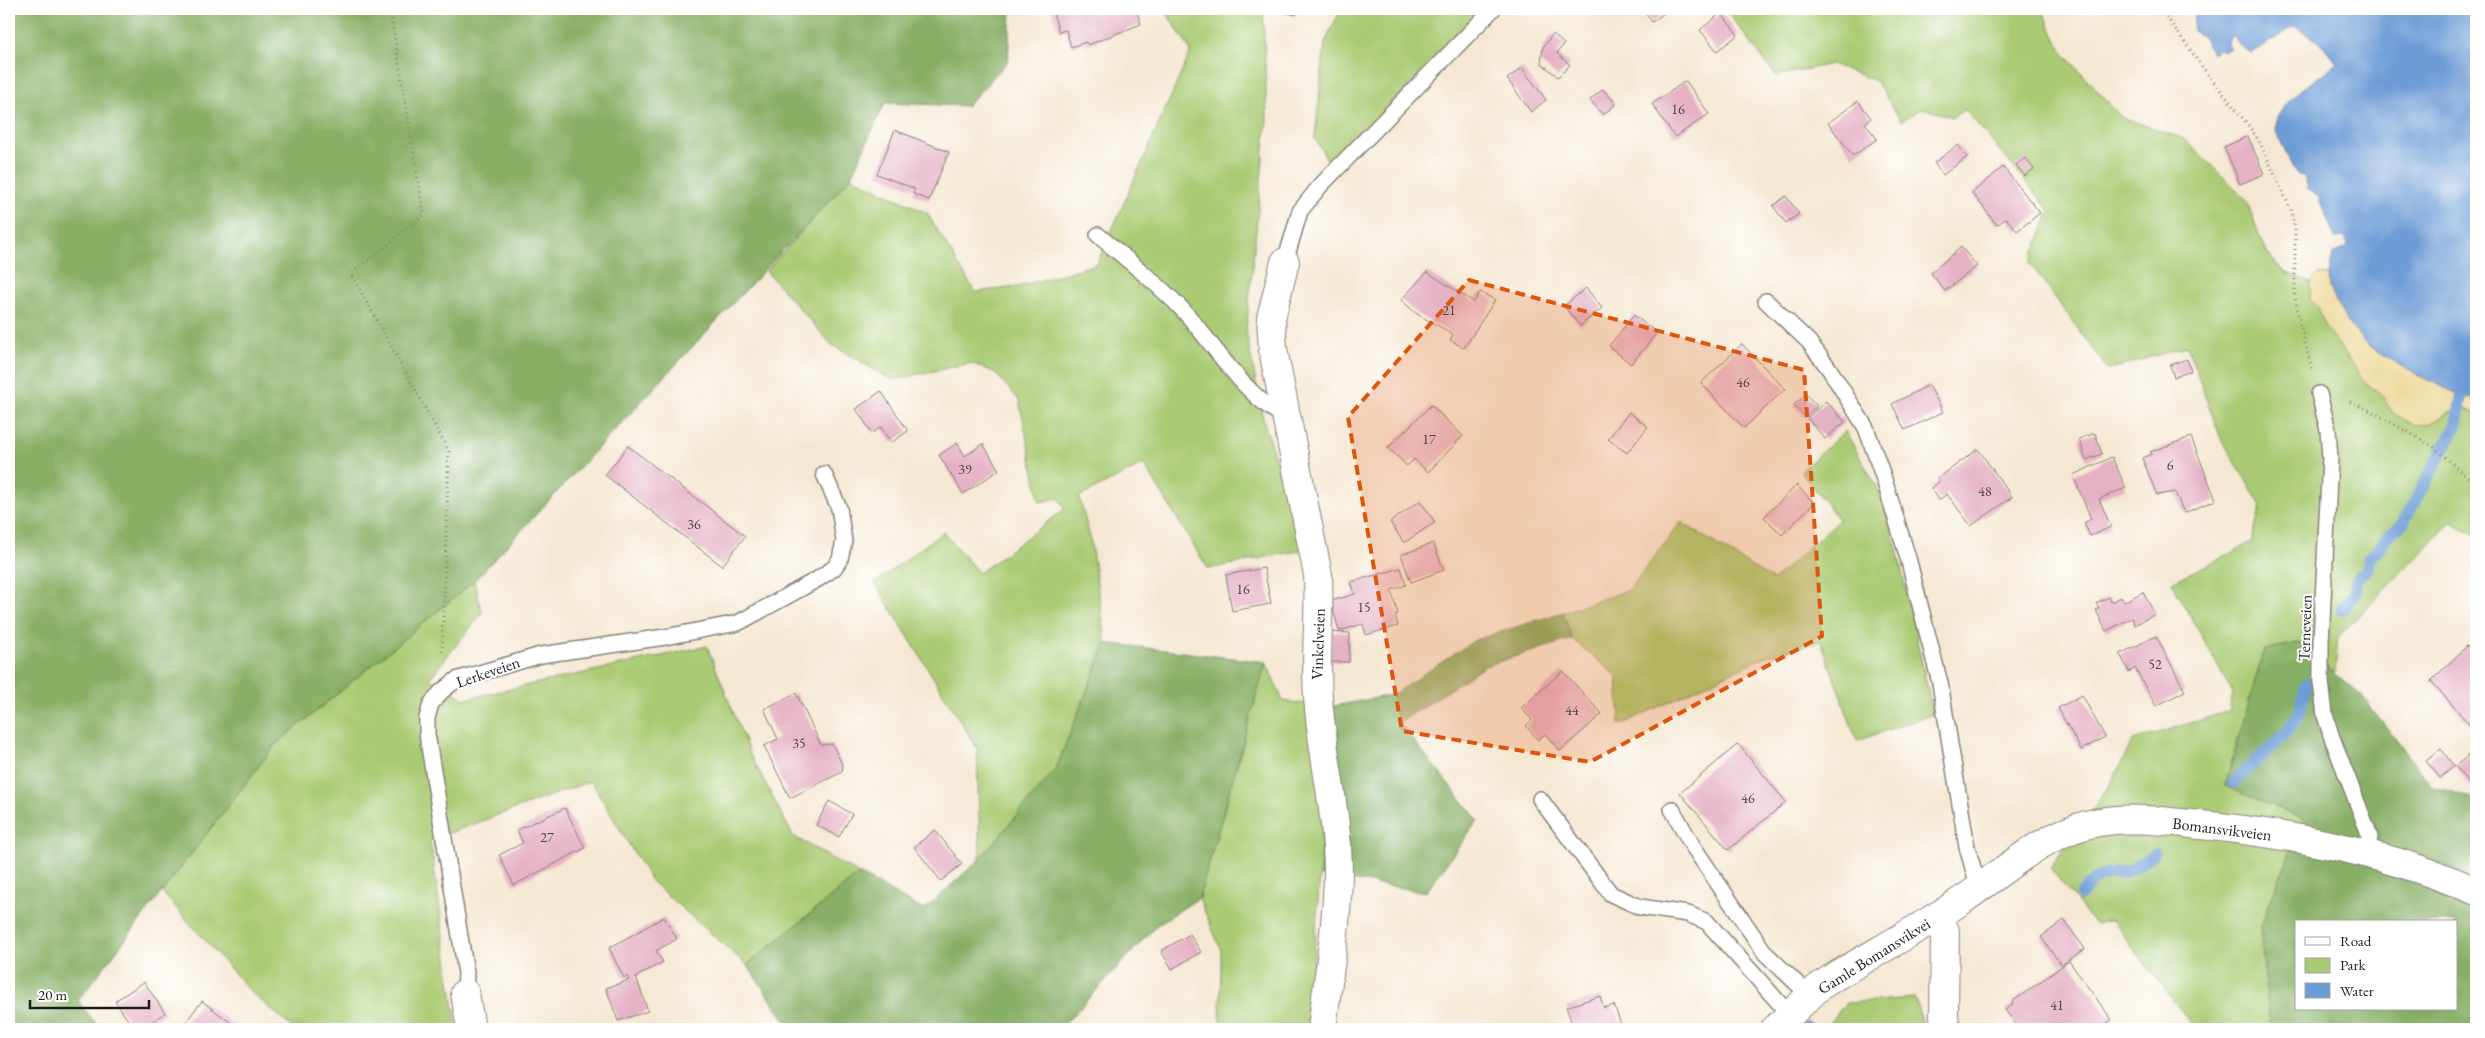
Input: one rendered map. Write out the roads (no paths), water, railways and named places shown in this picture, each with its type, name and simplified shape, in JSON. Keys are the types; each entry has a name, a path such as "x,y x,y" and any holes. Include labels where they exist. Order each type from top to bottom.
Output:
{"street":[{"name":"Vinkelveien","path":"1285,262 1271,318 1273,350 1318,575 1320,608 1317,695 1320,731 1334,814 1337,854 1335,915 1322,1029"},
{"name":"Bomansvikveien","path":"1978,889 2049,840 2085,825 2104,822 2159,820 2311,842 2422,870 2476,890"},
{"name":"Gamle Bomansvikvei","path":"1782,1022 1834,977 1938,916 1978,889"},
{"path":"1938,916 1946,931 1944,1015 1946,1029"},
{"name":"Lerkeveien","path":"465,993 471,1029"}],"lane":[{"path":"1285,262 1300,211 1320,186 1493,9"},
{"path":"1098,235 1181,308 1248,386 1275,412 1286,418"},
{"path":"1766,301 1809,342 1830,370 1866,428 1908,558 1940,683 1967,847 1978,889"},
{"name":"Terneveien","path":"2319,394 2328,430 2330,458 2320,642 2321,682 2325,715 2331,735 2370,836 2367,855"},
{"name":"Lerkeveien","path":"465,993 466,973 427,734 427,718 431,704 441,692 456,680 541,655 665,637 738,623 768,608 834,568 840,560 844,541 842,520 824,474"},
{"path":"1540,799 1611,894 1640,907 1688,914 1708,922 1782,1022"},
{"path":"1672,809 1692,845 1765,953 1810,996"}],"water":[{"path":"2184,9 2476,9 2476,399 2467,398 2415,374 2366,344 2348,323 2337,304 2330,287 2329,275 2333,254 2347,247 2344,237 2335,238 2318,196 2308,189 2304,176 2298,175 2293,169 2276,130 2282,109 2290,99 2337,63 2321,43 2295,26 2251,53 2239,45 2234,36 2230,37 2228,42 2229,49 2224,51 2218,49 2212,53 2203,37 2193,31 2194,13"}],"waterway":[{"path":"2342,610 2356,592 2356,580 2368,568 2369,557 2403,523 2456,426 2462,395"},
{"path":"2233,783 2287,732 2299,714 2307,683"},
{"path":"2081,895 2097,878 2131,870 2154,854"}]}
